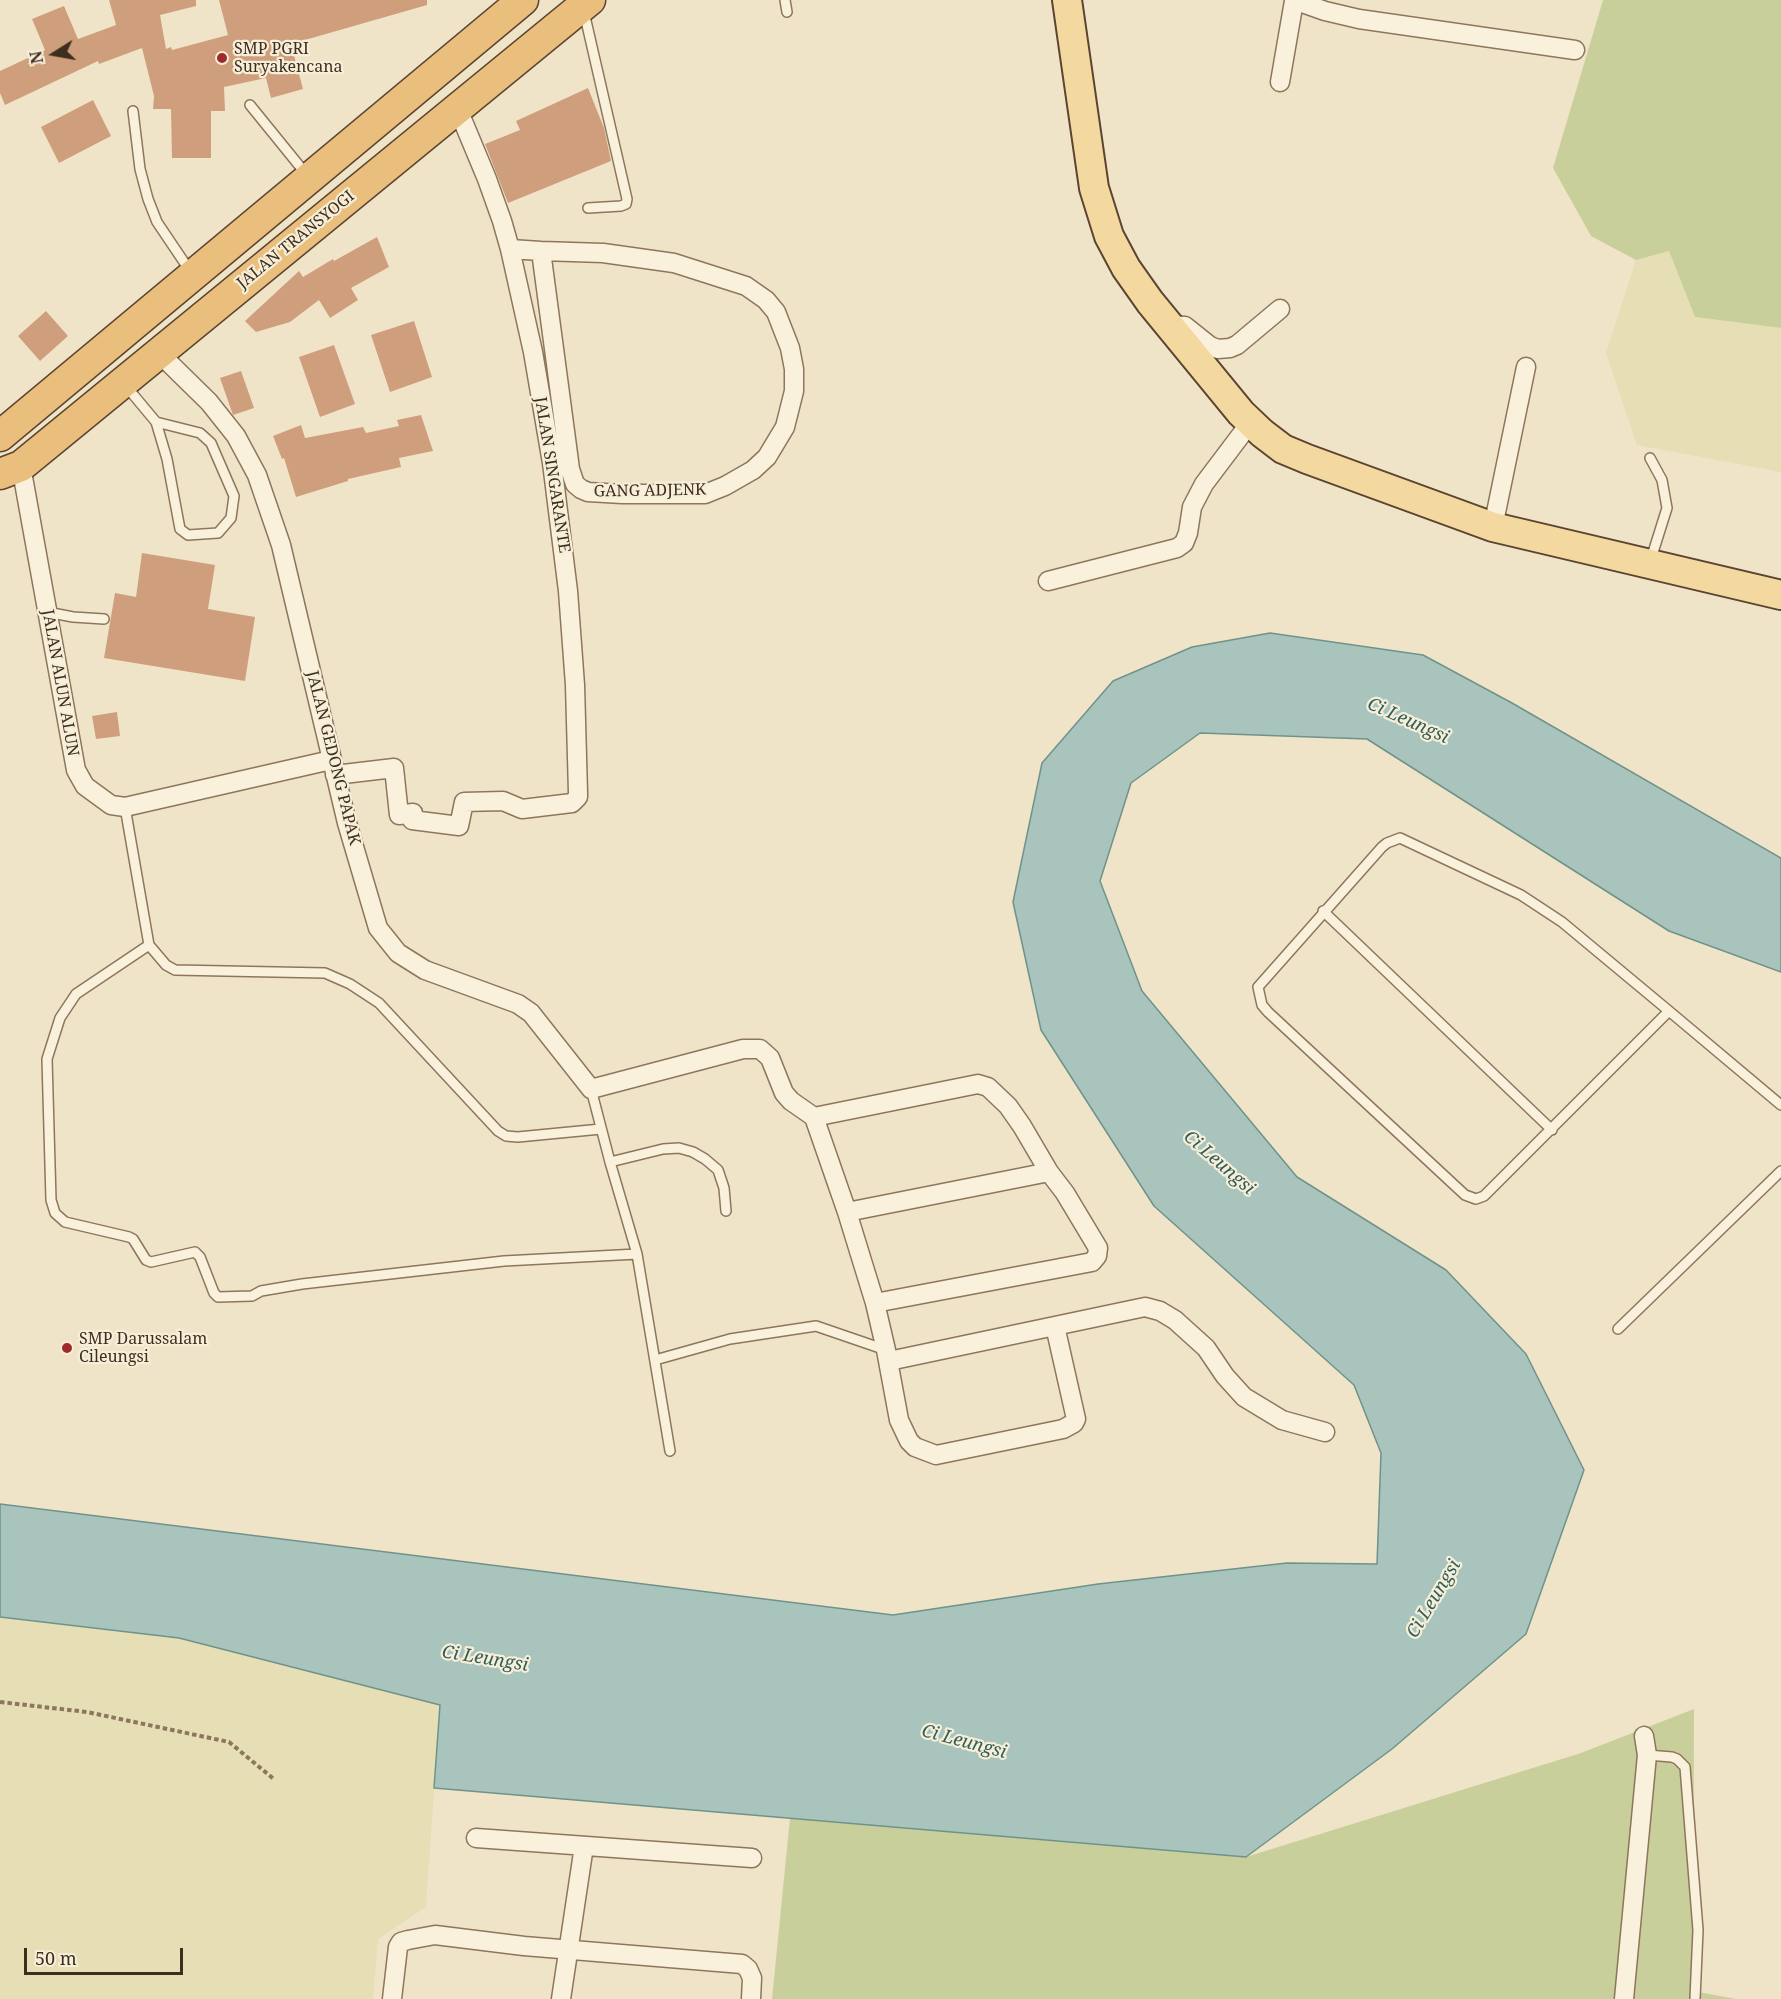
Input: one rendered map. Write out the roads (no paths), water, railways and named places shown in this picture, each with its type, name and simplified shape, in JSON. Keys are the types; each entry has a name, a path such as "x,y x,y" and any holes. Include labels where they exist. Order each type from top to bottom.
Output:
{"highway":[{"path":"0,436 523,0"},
{"name":"JALAN TRANSYOGI","path":"11,470 159,353 586,3"}],"main road":[{"path":"1066,0 1094,188 1109,236 1126,268 1169,325 1250,423 1283,449 1459,516 1493,527 1781,595"}],"street":[{"path":"1280,82 1294,1 1359,19 1575,50"},
{"name":"JALAN SINGARANTE","path":"333,767 394,768 399,815 413,813 412,820 459,826 464,802 503,801 522,809 572,803 579,793 575,685 562,540 552,463 533,352 510,249 487,180 457,107"},
{"name":"GANG ADJENK","path":"510,249 603,253 674,263 746,286 766,300 776,312 790,348 794,369 794,391 785,427 766,457 753,470 705,494 588,492 575,484 570,469 541,251"},
{"path":"1169,325 1185,326 1210,346 1218,349 1230,348 1237,345 1280,309"},
{"name":"JALAN GEDONG PAPAK","path":"159,353 209,402 236,436 257,476 281,545 333,767 378,928 398,953 425,970 512,1002 531,1013 591,1089"},
{"path":"1493,527 1526,367"},
{"path":"1048,581 1177,548 1184,543 1192,507 1204,484 1250,423"},
{"name":"JALAN ALUN ALUN","path":"11,470 47,612 76,770 85,786 99,798 111,805 125,807"},
{"path":"125,807 333,767"},
{"path":"591,1089 743,1049 760,1049 770,1058 784,1093 791,1101 814,1117 848,1212 875,1303 888,1356 899,1420 909,1441 915,1447 930,1454 942,1455 1063,1429 1074,1423 1076,1419 1055,1326"},
{"path":"814,1117 978,1084 988,1087 1008,1106 1022,1126 1098,1248 1097,1256 1092,1262 875,1303"},
{"path":"848,1212 1049,1172"},
{"path":"888,1356 1055,1326 1145,1307 1160,1311 1175,1320 1206,1348 1225,1376 1244,1397 1282,1420 1325,1432"},
{"path":"1624,1999 1647,1755 1644,1736"},
{"path":"476,1839 752,1858"},
{"path":"561,1999 584,1846"},
{"path":"392,1999 398,1947 401,1942 435,1935 524,1946 742,1964 748,1968 752,1978 751,1999"}],"lane":[{"path":"785,0 787,12"},
{"path":"586,3 627,199 626,204 621,206 588,208"},
{"path":"250,105 310,178"},
{"path":"133,111 140,169 154,214 165,235 194,276"},
{"path":"123,382 156,422 167,459 180,529 188,535 218,533 231,518 234,496 211,443 200,433 156,422"},
{"path":"1650,458 1662,480 1667,508 1650,564"},
{"path":"47,612 104,619"},
{"path":"125,807 149,945 166,965 176,970 325,973 350,984 380,1003 498,1131 506,1136 518,1137 601,1129"},
{"path":"1669,1011 1552,1130 1484,1196 1476,1199 1465,1195 1268,1012 1262,1005 1258,987 1382,846 1400,838 1521,896 1562,922 1669,1011 1781,1105"},
{"path":"1323,911 1552,1130"},
{"path":"149,945 76,994 60,1018 47,1059 51,1200 55,1213 65,1222 129,1237 133,1239 146,1260 151,1262 195,1252 200,1257 214,1293 218,1297 252,1296 261,1291 302,1284 493,1262 637,1254"},
{"path":"591,1089 637,1254 670,1451"},
{"path":"610,1162 663,1149 679,1148 693,1152 718,1170 724,1188 726,1212"},
{"path":"1618,1329 1781,1171"},
{"path":"655,1360 730,1339 816,1326 888,1356"},
{"path":"1647,1755 1672,1756 1684,1767 1698,1930 1695,1999"}],"water":[{"name":"Ci Leungsi","path":"1270,633 1423,655 1512,703 1781,858 1781,972 1669,931 1367,739 1200,733 1131,783 1100,881 1142,991 1297,1177 1446,1270 1526,1354 1584,1470 1526,1634 1392,1749 1246,1857 434,1788 440,1705 179,1638 0,1617 0,1504 893,1615 1098,1584 1287,1563 1377,1564 1381,1453 1354,1385 1154,1206 1041,1030 1013,902 1042,763 1113,681 1192,647"}],"place":[{"name":"SMP PGRI Suryakencana","path":"222,58"},
{"name":"SMP Darussalam Cileungsi","path":"67,1348"}]}
